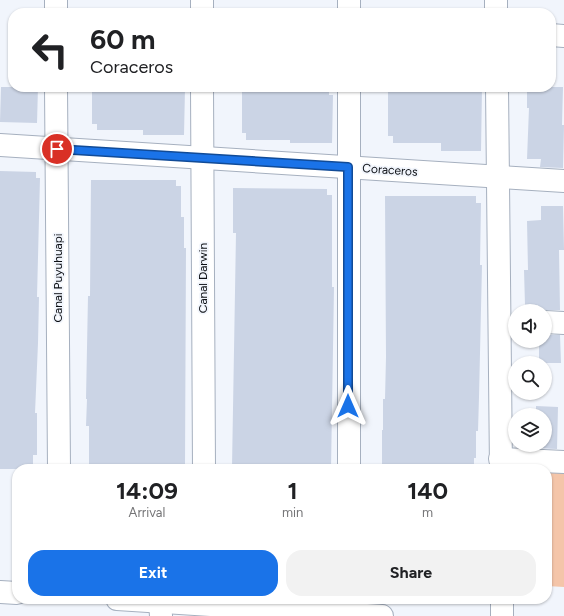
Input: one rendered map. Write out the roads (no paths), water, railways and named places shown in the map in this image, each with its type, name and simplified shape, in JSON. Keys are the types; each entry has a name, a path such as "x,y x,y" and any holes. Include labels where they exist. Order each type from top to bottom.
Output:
{"street":[{"name":"Canal Puyuhuapi","path":"56,92 59,464"},
{"name":"Canal Darwin","path":"202,92 204,464"},
{"path":"348,92 349,464"},
{"path":"496,92 498,177 507,320 500,464 564,462"},
{"name":"Coraceros","path":"0,145 564,181"},
{"path":"552,322 564,323"},
{"path":"0,592 12,593"},
{"path":"138,604 160,609 192,604"},
{"path":"241,604 349,610 382,616"},
{"path":"502,604 502,616"}]}
